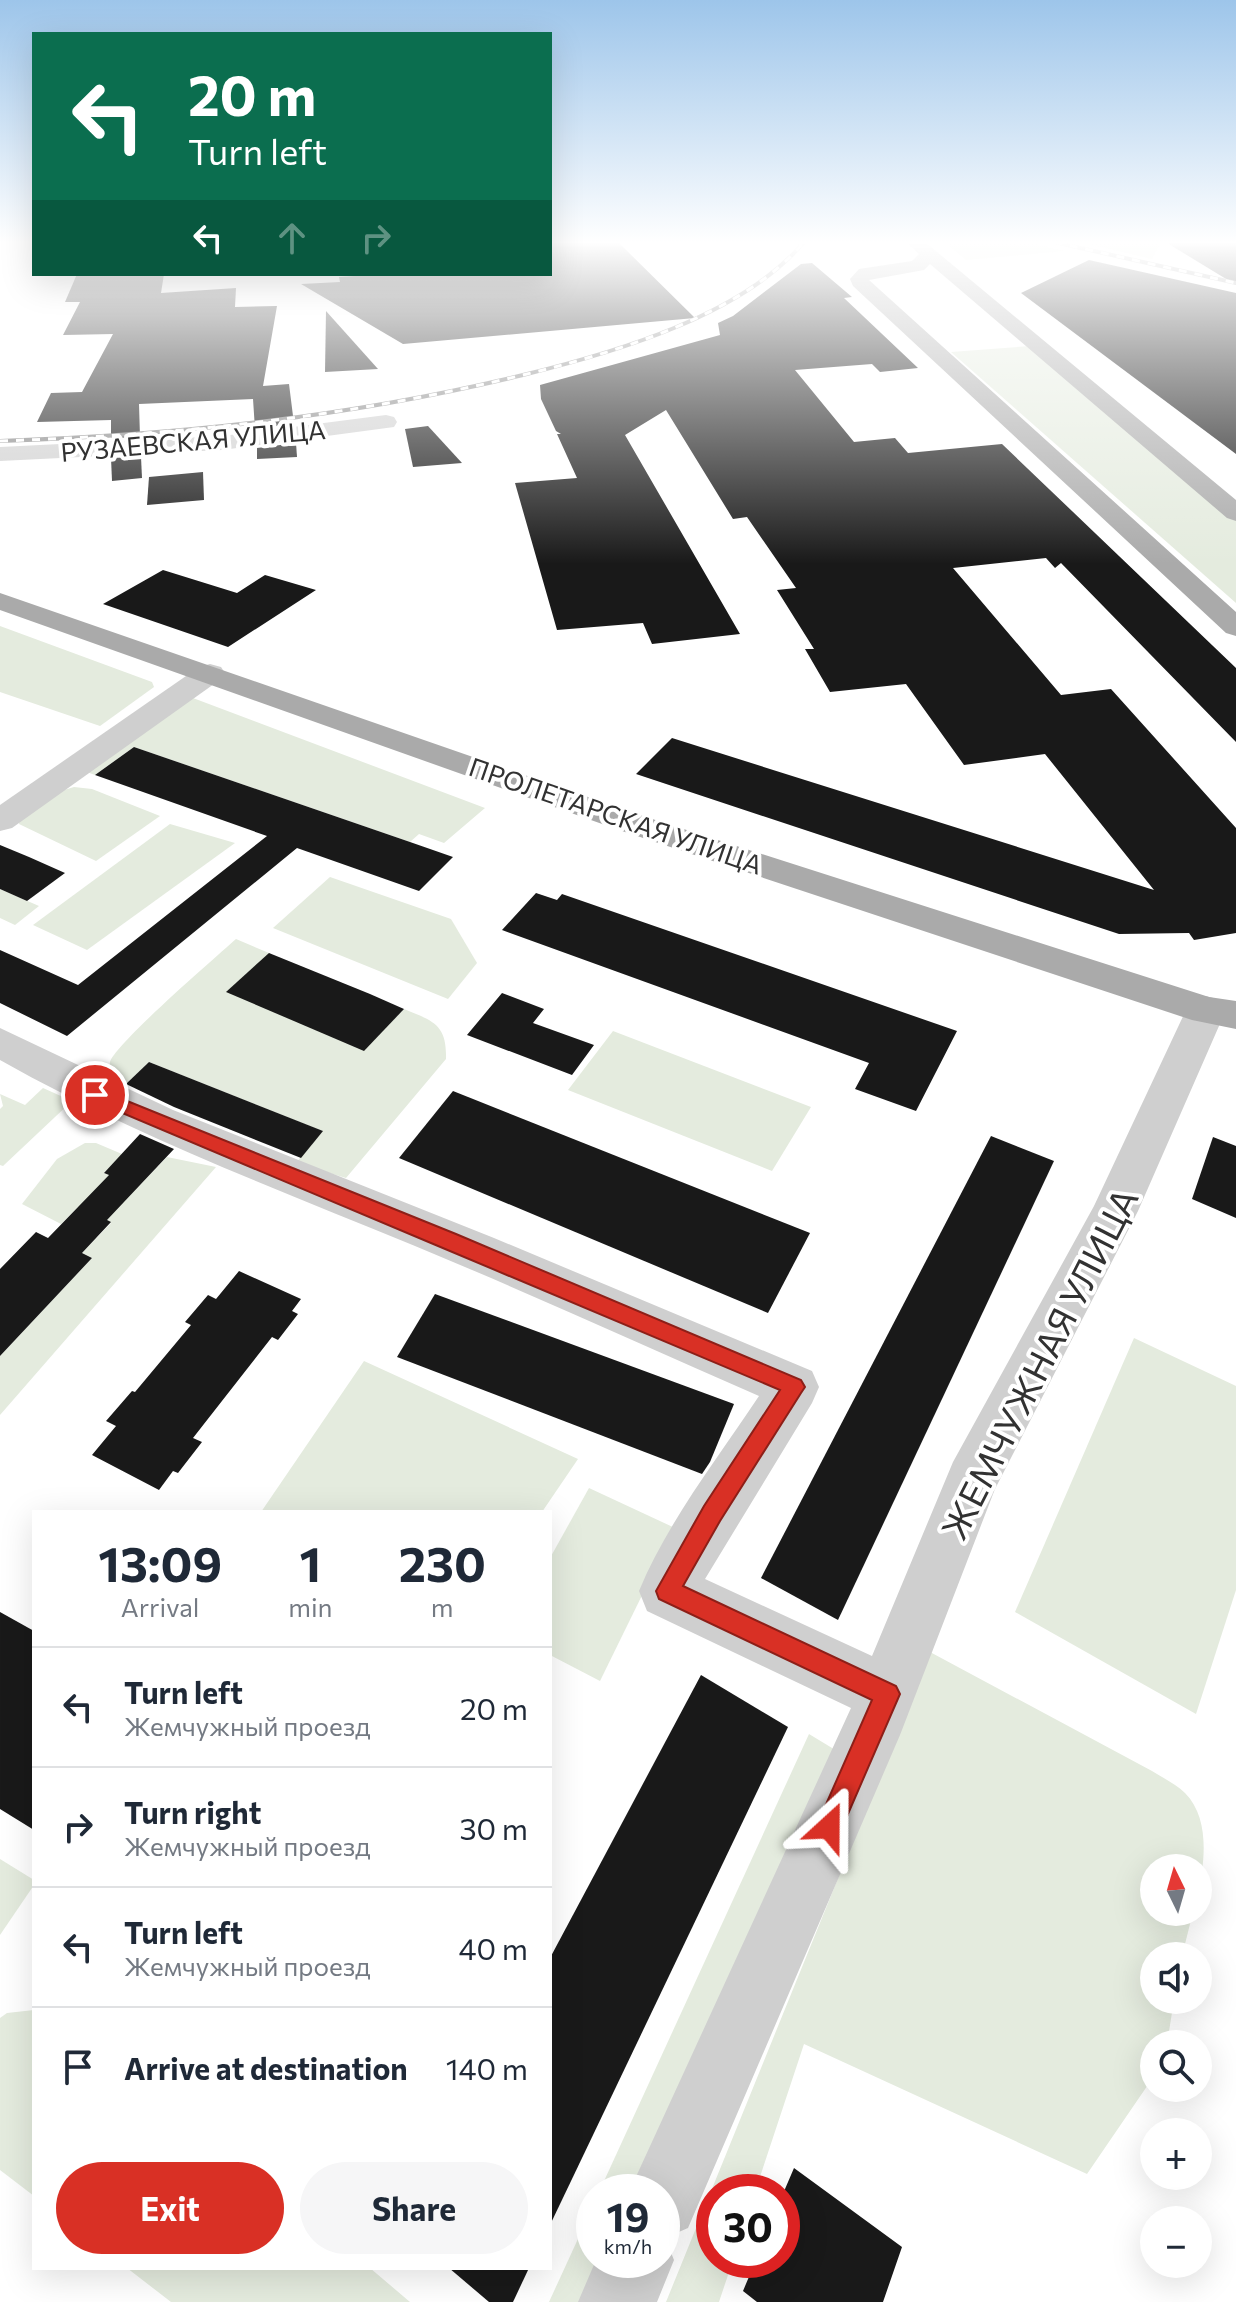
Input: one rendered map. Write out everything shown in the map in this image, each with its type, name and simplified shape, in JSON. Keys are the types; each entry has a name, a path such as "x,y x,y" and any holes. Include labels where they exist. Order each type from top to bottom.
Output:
{"main road":[{"path":"931,349 1236,627"},
{"path":"1042,349 1236,513"},
{"name":"ПРОЛЕТАРСКАЯ УЛИЦА","path":"0,601 646,828 1221,1012"}],"street":[{"name":"РУЗАЕВСКАЯ УЛИЦА","path":"0,454 222,443 386,422"},
{"path":"0,821 210,673"},
{"name":"ЖЕМЧУЖНАЯ УЛИЦА","path":"674,2174 887,1694 972,1480 1221,1012"},
{"path":"0,1042 95,1095 345,1200 450,1240 794,1387 712,1514 667,1591 887,1694"},
{"path":"617,2302 628,2278"}],"shaded area":[{"path":"1034,349 1236,518 1236,603 951,352"},
{"path":"0,626 152,682 154,687 100,726 0,692"},
{"path":"185,695 485,808 444,843 419,834 410,842 134,747 95,775 84,771"},
{"path":"74,787 92,789 160,816 96,861 19,824 20,818"},
{"path":"170,824 235,843 87,950 33,925"},
{"path":"330,877 451,919 477,963 448,999 273,928"},
{"path":"0,889 39,906 15,925 0,918"},
{"path":"236,939 269,953 364,1050 404,1009 430,1021 441,1031 446,1059 346,1178 296,1163 322,1131 149,1062 119,1091 113,1080 110,1062 116,1052"},
{"path":"613,1031 811,1107 772,1171 568,1090"},
{"path":"43,1088 72,1101 3,1166 0,1165 0,1109 3,1106 0,1094 25,1105"},
{"path":"85,1143 96,1143 122,1154 104,1173 138,1187 167,1157 216,1167 0,1415 0,1356 92,1258 82,1253 111,1223 78,1207 61,1224 22,1204 57,1159"},
{"path":"1134,1338 1236,1386 1236,1590 1196,1714 1015,1612"},
{"path":"364,1361 578,1459 543,1510 262,1510"},
{"path":"589,1488 675,1528 600,1681 552,1656 552,1554"},
{"path":"930,1652 1152,1771 1174,1784 1193,1803 1202,1827 1203,1854 1140,1854 1140,1926 1190,1926 1186,1942 1140,1942 1140,2014 1172,2014 1169,2030 1140,2030 1140,2096 1087,2174 804,2044 761,2174 718,2174"},
{"path":"809,1734 837,1751 646,2174 607,2174"},
{"path":"0,1859 32,1879 32,1888 0,1935"},
{"path":"32,2010 32,2194 0,2170 0,2018 7,2013"},
{"path":"696,2228 696,2278 727,2278 719,2302 666,2302 676,2278 680,2278 680,2268"},
{"path":"576,2243 576,2278 599,2278 588,2302 549,2302"},
{"path":"130,2270 372,2270 410,2302 171,2302"}],"building":[{"path":"105,349 269,349 263,386 289,384 294,424 255,429 253,399 139,404 140,437 111,438 111,420 37,422 51,393 82,392"},
{"path":"325,349 360,349 378,369 325,372"},
{"path":"668,349 898,349 918,368 880,372 872,364 795,370 854,442 895,438 908,453 1002,444 1236,668 1236,742 1061,563 1055,568 1046,558 953,568 1061,695 1111,689 1236,828 1236,933 1194,940 1189,933 1119,934 636,774 672,738 1154,890 1045,754 964,765 906,684 830,692 805,649 814,649 777,590 796,588 747,517 733,519 666,410 625,435 740,634 652,644 643,623 557,630 515,483 577,478 557,434 561,434 556,431 541,399 540,385"},
{"path":"1096,349 1236,349 1236,454"},
{"path":"428,426 462,463 413,467 405,429"},
{"path":"296,443 297,457 257,459 257,448"},
{"path":"141,457 142,478 112,481 111,458"},
{"path":"203,472 204,500 147,505 149,477"},
{"path":"163,570 237,593 265,575 316,590 228,647 103,604"},
{"path":"134,747 453,857 419,891 297,848 67,1036 0,1003 0,950 78,985 267,836 95,775"},
{"path":"0,845 65,873 27,901 0,889"},
{"path":"536,893 557,900 562,894 957,1031 916,1111 855,1089 869,1063 502,930"},
{"path":"269,953 404,1009 364,1051 226,992"},
{"path":"502,993 544,1009 533,1023 594,1045 572,1075 467,1035"},
{"path":"149,1062 323,1131 301,1158 174,1107 126,1084"},
{"path":"453,1091 810,1233 768,1313 399,1158"},
{"path":"140,1134 174,1149 107,1220 111,1222 82,1253 92,1258 0,1356 0,1269 36,1232 48,1238 109,1175 104,1173"},
{"path":"991,1136 1054,1161 838,1620 761,1578"},
{"path":"1213,1137 1236,1146 1236,1218 1192,1199"},
{"path":"239,1271 301,1299 292,1311 298,1314 278,1340 272,1337 193,1438 202,1442 178,1473 173,1471 159,1490 92,1455 116,1426 106,1421 132,1391 135,1392 191,1325 185,1322 208,1295 216,1299"},
{"path":"435,1294 734,1404 710,1462 702,1474 397,1357"},
{"path":"0,1612 32,1630 32,1829 0,1809"},
{"path":"701,1675 788,1727 552,2221 552,1954"},
{"path":"794,2168 902,2247 883,2302 757,2302 743,2291 748,2278 800,2278 800,2174 791,2174"},
{"path":"451,2270 528,2270 513,2302 489,2302"}],"railway":[{"path":"0,441 198,429 328,413 458,390 614,349"}],"route":[{"path":"95,1095 345,1200 450,1240 794,1387 712,1514 667,1591 887,1694 829,1827"}]}
